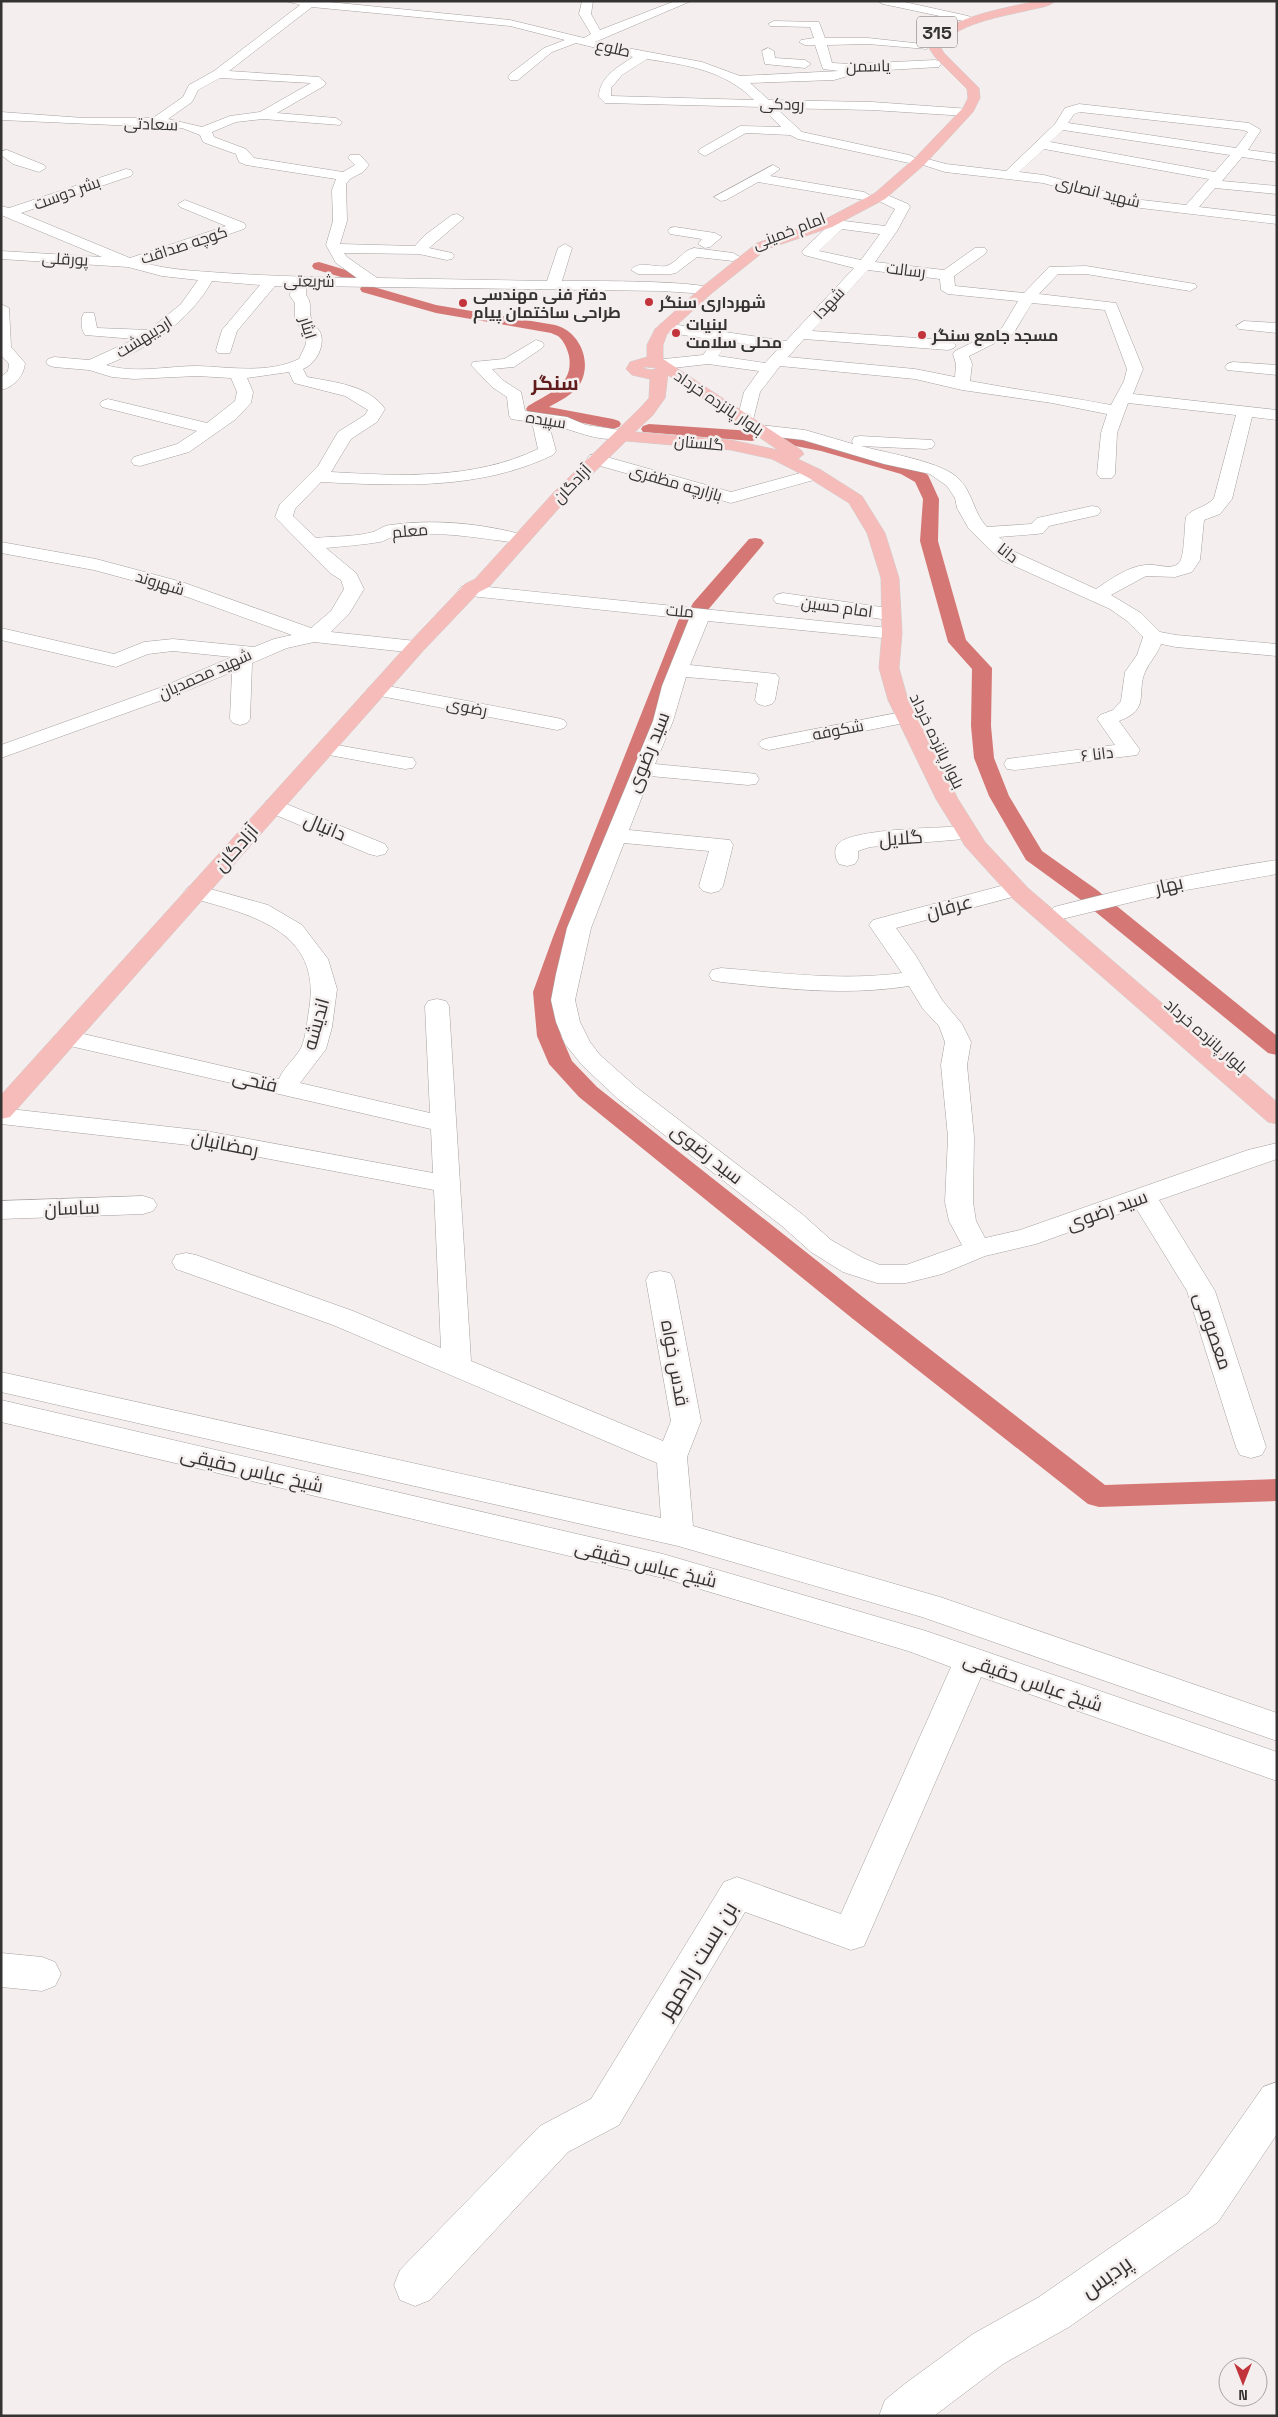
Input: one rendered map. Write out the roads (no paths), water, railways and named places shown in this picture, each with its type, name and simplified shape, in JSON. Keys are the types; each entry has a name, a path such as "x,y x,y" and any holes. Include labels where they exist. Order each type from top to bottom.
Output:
{"main road":[{"name":"315","path":"960,112 961,90 929,56 935,32 968,19 1034,1"},
{"path":"960,112 974,98 973,88 939,55 936,48 938,40 946,33 963,26 1050,1"},
{"name":"امام خمینی","path":"656,368 644,342 647,332 681,301 702,289 762,246 827,223 855,211 880,196 960,112"},
{"name":"امام خمینی","path":"656,368 655,345 660,332 733,257 762,239 827,223 914,160"},
{"name":"بلوار پانزده خرداد","path":"656,368 869,498 890,532 905,578 890,668 898,700 947,799 976,846 1016,889 1277,1116"},
{"name":"آزادگان","path":"1,1110 416,647 470,589 482,584 617,435 657,398 656,368"},
{"name":"آزادگان","path":"470,589 470,582 584,458 617,435"},
{"name":"گلستان","path":"617,435 731,445 777,455"},
{"name":"بلوار پانزده خرداد","path":"777,455 814,474 856,500 876,532 890,578 897,627 915,699 964,797 993,843 1036,890 1277,1096"}],"street":[{"name":"طلوع","path":"291,1 509,23 702,66 726,73 737,80 766,103 798,136 914,160"},
{"path":"587,39 585,14 588,1"},
{"path":"514,77 548,50 587,39 686,1"},
{"path":"883,1 968,19"},
{"path":"157,121 188,98 193,88 218,74 309,4"},
{"path":"408,13 438,5"},
{"name":"یاسمن","path":"774,24 815,24 826,66 852,68 929,56"},
{"path":"863,41 879,31 870,30"},
{"path":"795,42 822,45 863,41 929,56"},
{"path":"771,45 769,61 826,66"},
{"path":"822,45 840,53"},
{"name":"رودکی","path":"646,55 614,76 605,87 605,97 609,100 872,106 960,112"},
{"path":"859,55 929,56"},
{"path":"737,80 834,76 845,74 852,68"},
{"path":"218,74 315,80 320,83 264,115"},
{"path":"672,116 675,102"},
{"path":"863,119 872,106"},
{"path":"69,120 84,107"},
{"path":"1009,175 1039,144 1060,126 1070,112 1079,108 1245,126 1255,130 1239,153 1190,209"},
{"path":"202,131 234,119 264,115 336,122"},
{"name":"سعادتی","path":"1,116 69,120 157,121 186,125 202,131 208,139 218,145 242,152 245,154 244,159 251,162 344,176"},
{"path":"1060,126 1277,158"},
{"path":"704,152 744,129 792,131"},
{"path":"828,142 843,134"},
{"path":"1252,135 1268,137"},
{"path":"1039,144 1215,180 1277,190"},
{"path":"355,158 362,166 344,176 339,185 338,204 340,218 333,245 341,260 373,282"},
{"path":"9,160 39,168"},
{"name":"شهید انصاری","path":"914,160 945,168 1044,178 1132,203 1277,220"},
{"path":"721,197 778,167"},
{"name":"بشر دوست","path":"5,211 126,173"},
{"path":"757,178 864,196"},
{"name":"شهدا","path":"752,425 752,392 773,364 865,264 890,231 904,207 880,196"},
{"name":"کوچه صداقت","path":"129,263 239,226 185,204"},
{"name":"شریعتی","path":"5,211 129,263 162,272 272,281 702,289"},
{"path":"419,250 430,238 456,218"},
{"path":"827,223 890,231"},
{"name":"رسالت","path":"827,223 809,252 817,256 947,275"},
{"path":"632,270 671,270 715,237 675,231"},
{"path":"335,248 419,250 447,256"},
{"path":"553,285 565,248"},
{"path":"980,251 947,275 948,290 1111,306 1135,369 1108,440 1106,474"},
{"path":"694,252 733,257"},
{"name":"پورقلی","path":"1,255 129,263"},
{"path":"75,276 88,268 110,262"},
{"path":"1,264 1,269"},
{"path":"962,385 964,364 961,354 1008,331 1027,299 1054,270 1070,268 1190,287"},
{"name":"اردیبهشت","path":"91,365 110,358 167,326 200,293 207,277"},
{"path":"224,350 230,330 272,281"},
{"name":"ایثار","path":"294,366 305,361 314,345 314,336 310,327 303,320 303,302 298,296 299,281"},
{"name":"شریعتی","path":"629,287 672,295 681,301"},
{"path":"1,308 5,356 17,363 16,373 1,386"},
{"path":"89,316 90,332 152,335"},
{"path":"1244,326 1277,328"},
{"path":"664,328 789,346"},
{"path":"800,334 839,339 926,342 948,345"},
{"path":"708,359 724,337"},
{"path":"817,364 839,339"},
{"name":"سپیده","path":"536,345 508,364 479,365 498,384 515,395 517,415 568,422 582,429 617,435"},
{"path":"656,368 708,359 773,364 817,364 915,374 1001,392 1052,398 1120,405 1245,411 1277,415"},
{"path":"54,362 91,365 112,372 134,374 197,371 242,374 294,366 300,380 346,390 370,402 377,409 366,422 344,436 318,477 286,508 284,517 348,577 354,589 349,602 336,619 314,636"},
{"path":"1233,367 1277,370"},
{"path":"140,461 183,448 243,404 244,392 238,378 242,374"},
{"path":"108,404 210,429"},
{"path":"1097,596 1143,570 1175,572 1184,569 1190,562 1195,517 1214,510 1223,498 1245,411"},
{"path":"318,477 449,478 478,476 505,470 533,460 547,451 541,431 540,418"},
{"name":"دانا","path":"752,425 805,435 890,460 936,470 953,482 964,498 966,508 975,525 1008,556 1117,605 1134,617 1153,636"},
{"path":"827,442 873,441 926,444"},
{"name":"بازارچه مظفری","path":"596,459 731,498 814,474"},
{"path":"984,532 1017,532 1037,529 1043,522 1092,512"},
{"name":"معلم","path":"311,544 365,539 381,536 390,530 405,529 455,529 510,537"},
{"name":"شهروند","path":"1,547 96,565 174,586 314,636"},
{"name":"ملت","path":"470,589 701,613 897,627"},
{"name":"امام حسین","path":"783,599 897,627"},
{"name":"سید رضوی","path":"701,613 678,670 663,721 579,928 563,1000 571,1030 578,1044 591,1060 626,1093 693,1142 792,1220 821,1246 852,1265 878,1274 906,1274 932,1267 978,1249 1026,1238 1256,1156 1277,1151"},
{"path":"1,634 116,661 144,648 173,645 248,656 240,719"},
{"name":"شهید محمدیان","path":"1,752 169,691 281,643 314,636 416,647"},
{"path":"1153,636 1176,642 1277,650"},
{"name":"دانا ۶","path":"1015,764 1130,750 1107,719 1120,714 1131,703 1135,672 1147,656 1153,636"},
{"path":"678,670 769,678 765,700"},
{"name":"رضوی","path":"377,690 558,724"},
{"name":"شکوفه","path":"769,744 907,717"},
{"path":"325,749 405,762"},
{"path":"643,769 748,779"},
{"name":"دانیال","path":"274,806 377,849"},
{"name":"گلایل","path":"847,859 847,847 867,840 968,833"},
{"path":"615,836 722,846 711,886"},
{"name":"بهار","path":"1062,912 1137,892 1225,874 1277,867"},
{"name":"عرفان","path":"916,978 881,925 1016,889"},
{"name":"اندیشه","path":"196,892 260,910 294,930 316,959 326,989 319,1027 312,1049 291,1078"},
{"path":"721,975 826,986 874,984 916,978 932,1004 950,1024 958,1042 954,1055 953,1076 958,1100 961,1137 960,1212 965,1229 978,1249"},
{"path":"437,1006 457,1367"},
{"name":"فتحی","path":"66,1038 443,1124"},
{"name":"رمضانیان","path":"1,1116 206,1139 446,1184"},
{"name":"معصومی","path":"1143,1197 1201,1291 1251,1447"},
{"name":"ساسان","path":"1,1210 143,1205"},
{"path":"186,1262 343,1318 672,1457"},
{"name":"قدس خواه","path":"660,1280 686,1421 672,1457 678,1534"},
{"name":"شیخ عباس حقیقی","path":"2,1405 678,1534 928,1606 1277,1727"},
{"name":"شیخ عباس حقیقی","path":"2,1405 664,1566 914,1640 1277,1767"},
{"name":"بن بست رادمهر","path":"415,2285 554,2139 605,2112 737,1893 851,1934 971,1660"},
{"path":"1188,1736 1200,1701"},
{"path":"1,1970 42,1974"},
{"name":"پردیس","path":"901,2416 921,2398 988,2349 1054,2312 1203,2208 1277,2100"}],"waterway":[{"path":"319,266 351,276"},
{"path":"367,289 413,304 483,318 555,329 565,334 570,339 576,353 577,369 575,377 568,388 534,409 613,424"},
{"path":"649,429 752,436"},
{"path":"786,440 823,446 907,470 922,479 931,499 929,541 957,642 982,668 981,726 984,758 999,796 1034,855 1089,895 1277,1048"},
{"path":"700,607 755,543"},
{"path":"687,621 564,937 545,992 549,1036 561,1064 588,1092 863,1312 1099,1496 1277,1490"}],"place":[{"name":"شهرداری سنگر","path":"649,302"},
{"name":"دفتر فنی مهندسی طراحی ساختمان پیام","path":"463,303"},
{"name":"لبنیات محلی سلامت","path":"676,333"},
{"name":"مسجد جامع سنگر","path":"922,335"}],"district":[{"name":"سنگر","path":"555,383"}]}
